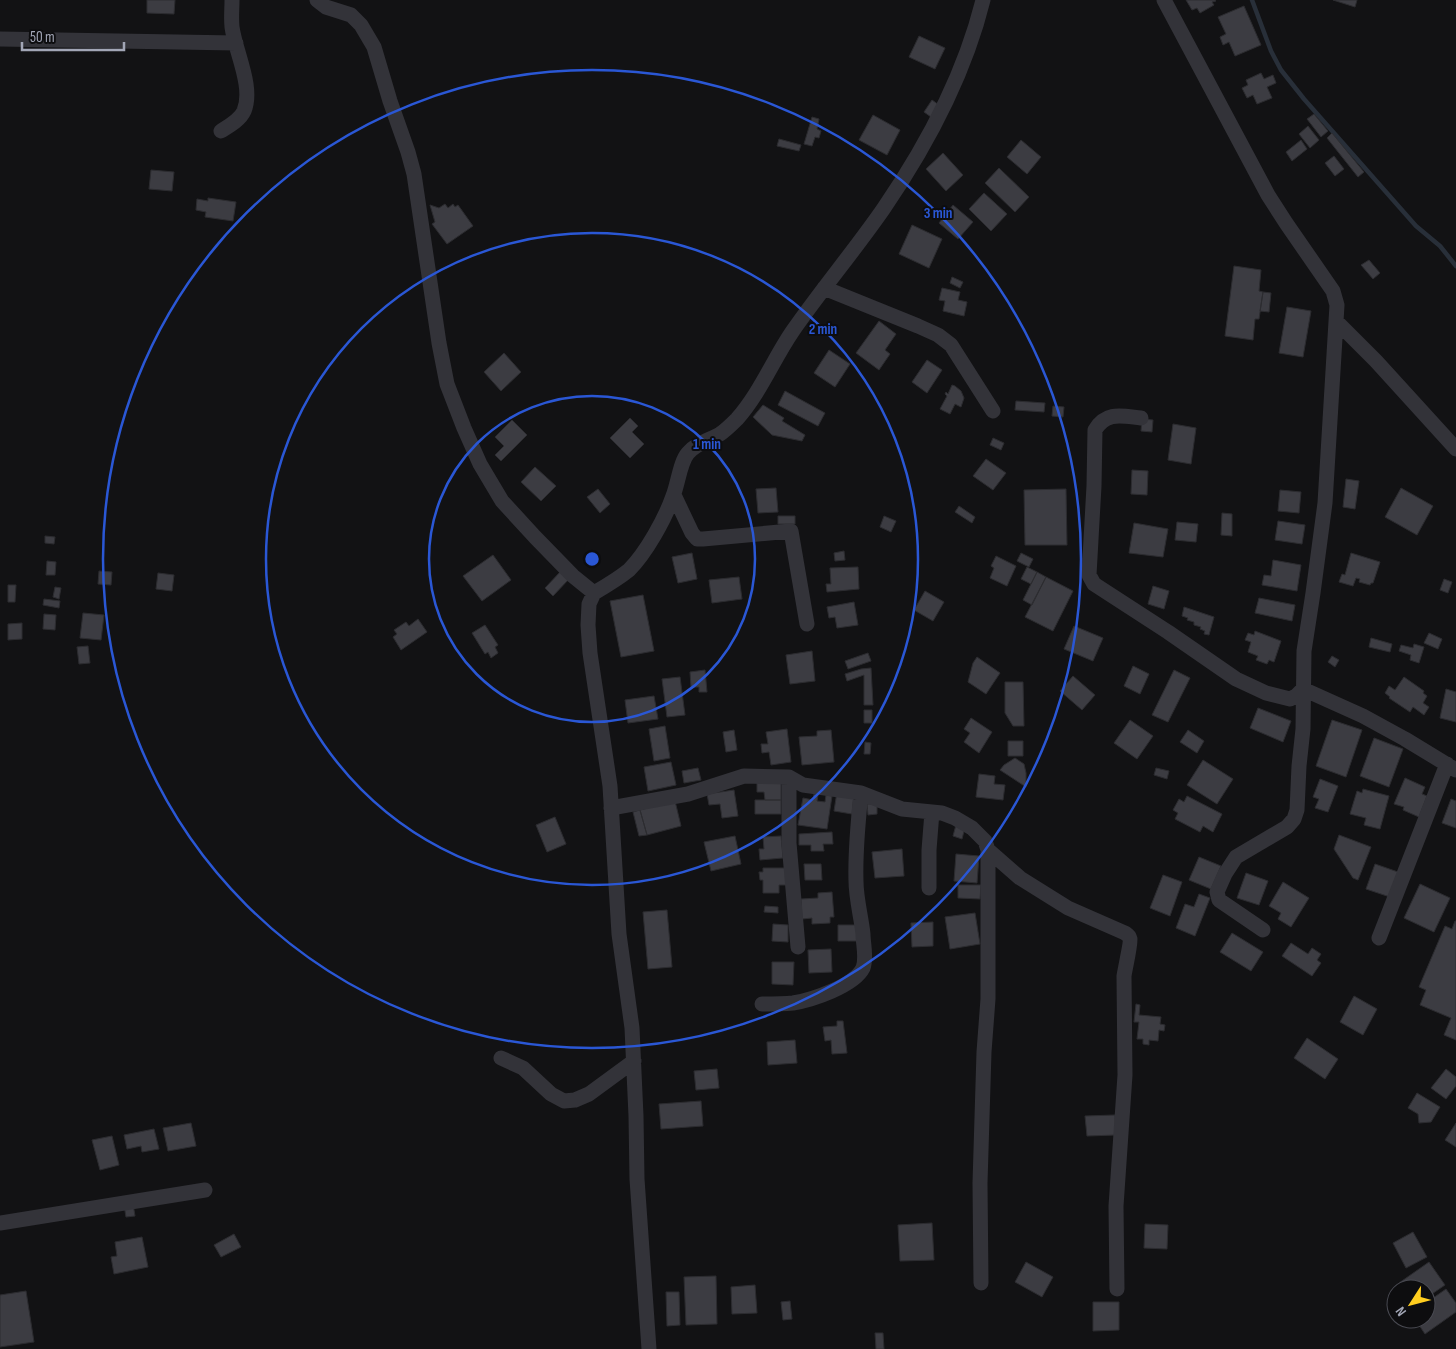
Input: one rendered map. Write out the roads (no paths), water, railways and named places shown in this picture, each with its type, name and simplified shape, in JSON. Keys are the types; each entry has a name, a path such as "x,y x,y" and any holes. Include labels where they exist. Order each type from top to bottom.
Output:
{"street":[{"path":"221,131 243,113 247,103 243,66 232,28 232,0"},
{"path":"317,0 326,7 350,15 361,25 374,47 414,174 438,343 447,384 480,464 502,501 567,569 594,593"},
{"path":"649,1349 637,1179 632,1028 619,934 610,786 590,653 589,604 594,593 610,584 628,570 641,556 669,509 686,455 695,446 721,433 746,408 791,333 884,208 915,158 944,105 963,65 974,35 983,0"},
{"path":"1164,0 1268,194 1333,291 1337,305 1325,503 1304,651 1304,710 1297,810 1294,819 1287,827 1236,857 1225,874 1217,892 1219,900 1263,930"},
{"path":"0,39 236,42"},
{"path":"824,288 938,336 951,346 993,411"},
{"path":"1337,322 1376,361 1456,449"},
{"path":"1141,418 1114,415 1104,419 1095,430 1089,575 1094,584 1236,679 1266,693 1290,699 1303,689"},
{"path":"674,494 692,533 697,539 790,531 807,624"},
{"path":"1303,689 1363,716 1451,767 1379,938"},
{"path":"611,808 688,794 744,776 789,777 803,785 861,793 902,809 942,813 972,828 985,841 988,850 988,1000 984,1052 980,1183 981,1283"},
{"path":"789,777 789,843 798,947"},
{"path":"762,1004 808,1000 855,978 863,967 865,958 856,882 861,793"},
{"path":"929,888 932,812"},
{"path":"988,850 1020,878 1068,908 1125,933 1129,936 1131,942 1124,976 1126,1074 1116,1206 1117,1289"},
{"path":"501,1058 523,1068 551,1094 564,1101 574,1100 589,1094 634,1061"},
{"path":"0,1223 205,1190"}],"waterway":[{"path":"1252,0 1271,51 1281,70 1304,99 1416,226 1440,246 1456,266"}]}
